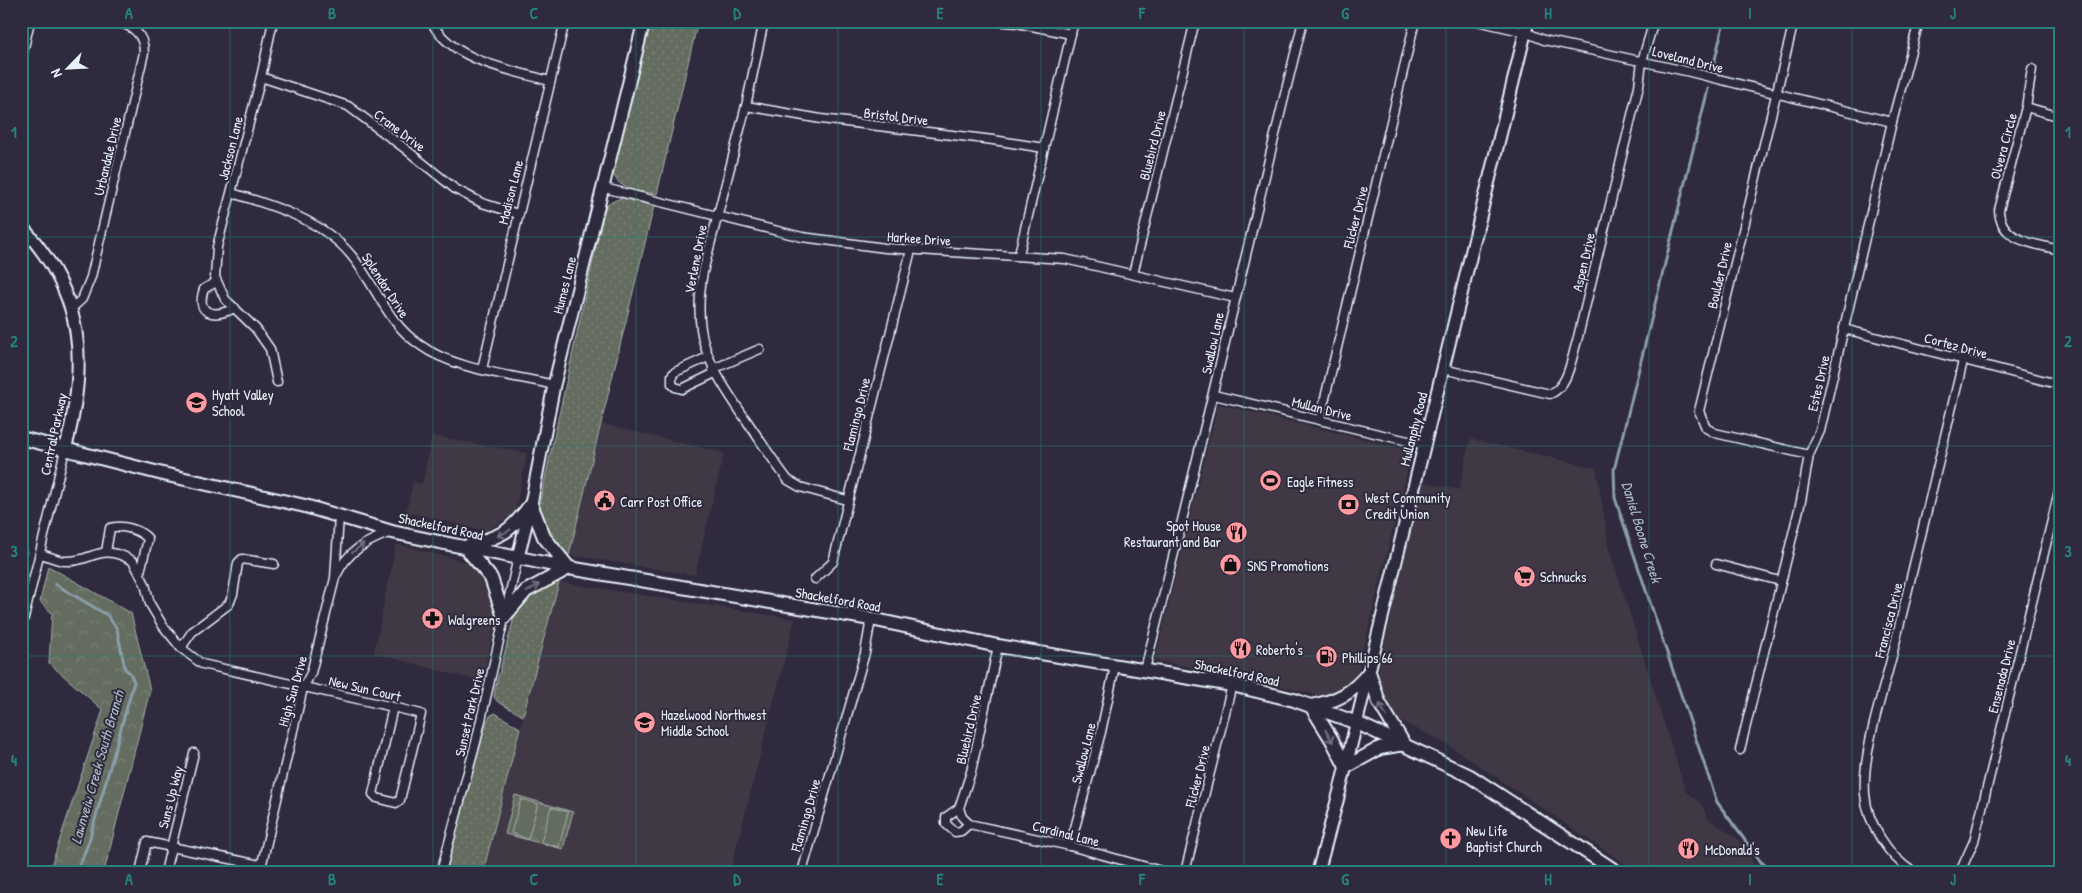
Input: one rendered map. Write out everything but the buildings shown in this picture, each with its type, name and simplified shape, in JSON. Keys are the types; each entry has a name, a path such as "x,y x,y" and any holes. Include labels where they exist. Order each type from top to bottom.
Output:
{"main road":[{"name":"Shackelford Road","path":"21,438 339,516 392,532 569,568 871,619 998,646 1232,685 1311,706 1357,723 1470,776 1617,872"},
{"path":"504,617 491,578 465,547 494,538 511,530 531,504"},
{"path":"504,617 526,591 569,568 544,537 531,504"},
{"path":"1369,672 1379,702 1404,744 1380,748 1346,767 1311,706 1346,696 1358,686 1369,672"}],"street":[{"path":"21,61 30,21"},
{"name":"Urbandale Drive","path":"71,309 82,299 90,277 144,53 144,43 134,28 113,21"},
{"name":"Jackson Lane","path":"216,282 217,247 261,77 273,21"},
{"path":"431,21 444,37 471,58 550,81"},
{"name":"Madison Lane","path":"482,368 565,21"},
{"name":"Humes Lane","path":"518,557 531,504 554,384 644,21"},
{"name":"Verlene Drive","path":"764,21 746,106 716,217 699,293 700,326 708,357 714,371 788,480 800,486 847,500"},
{"path":"993,21 1017,23 1071,34"},
{"path":"1019,254 1074,21"},
{"name":"Bluebird Drive","path":"1133,274 1195,21"},
{"name":"Swallow Lane","path":"1145,669 1214,395 1234,298 1303,21"},
{"name":"Flicker Drive","path":"1320,419 1415,21"},
{"name":"Loveland Drive","path":"1477,21 1527,27 1544,40 1642,61 1892,122"},
{"name":"Aspen Drive","path":"1443,369 1550,394 1558,391 1564,382 1579,332 1639,86 1642,61 1654,21"},
{"name":"Boulder Drive","path":"1794,21 1699,411 1706,428 1715,433 1810,455"},
{"name":"Estes Drive","path":"1740,750 1801,501 1810,455 1820,431 1892,122 1919,21"},
{"name":"Mullanphy Road","path":"1318,872 1357,723 1527,27"},
{"name":"Olvera Circle","path":"2032,69 2026,107 1999,210 1999,219 2004,228 2017,239 2061,250"},
{"name":"Crane Drive","path":"261,77 348,106 455,189 482,202 518,214"},
{"name":"Bristol Drive","path":"746,106 821,119 1044,148"},
{"path":"2026,107 2061,117"},
{"name":"Harkee Drive","path":"604,188 716,217 829,242 911,250 1019,254 1065,259 1234,298"},
{"name":"Splendor Drive","path":"232,193 277,207 318,227 351,255 403,333 440,358 554,384"},
{"name":"Central Parkway","path":"21,226 55,272 71,309 78,336 80,372 75,412 21,630"},
{"name":"Flamingo Drive","path":"815,579 833,562 911,250"},
{"path":"235,308 218,314 206,312 202,308 201,299 204,289 216,282 225,299 235,308 256,328 270,349 277,382"},
{"name":"Cortez Drive","path":"1844,329 2061,385"},
{"path":"708,357 675,372 672,375 672,384 682,389 760,349"},
{"name":"Francisca Drive","path":"1913,872 1895,857 1875,828 1865,795 1864,778 1880,697 1963,361"},
{"name":"Mullan Drive","path":"1214,395 1425,444"},
{"name":"Ensenada Drive","path":"1960,872 1974,840 2061,484"},
{"name":"High Sun Drive","path":"260,868 303,688 311,673 335,578 339,516"},
{"path":"106,552 110,528 116,526 143,532 148,539 140,572"},
{"path":"335,578 341,564 356,549 366,542 392,532"},
{"path":"41,554 63,561 106,552 123,555 133,561 140,572"},
{"name":"Sunset Park Drive","path":"441,872 476,742 518,557"},
{"path":"181,648 192,632 229,604 233,594 238,563 242,559 274,564"},
{"path":"1716,564 1780,581"},
{"name":"New Sun Court","path":"140,572 150,604 181,648 202,664 303,688 393,707 421,714 400,800 396,803 377,798 373,794 393,707"},
{"name":"Flamingo Drive","path":"802,872 865,653 871,619"},
{"name":"Bluebird Drive","path":"969,824 961,831 955,832 946,824 946,817 959,808 971,772 998,646"},
{"name":"Swallow Lane","path":"1070,846 1094,760 1115,666"},
{"name":"Flicker Drive","path":"1185,872 1232,685"},
{"name":"Suns Up Way","path":"164,872 194,753"},
{"path":"959,808 962,817 969,824"},
{"name":"Cardinal Lane","path":"969,824 1070,846 1165,872"},
{"name":"Suns Up Way","path":"140,872 147,842 260,868"}],"shaded area":[{"path":"1218,404 1412,451 1350,704 1290,688 1155,660"},
{"path":"602,424 724,453 695,575 569,555"},
{"path":"432,436 527,453 514,515 485,531 406,512 413,482 422,484"},
{"path":"1470,439 1596,468 1610,551 1686,792 1702,804 1707,818 1737,838 1760,872 1637,872 1447,744 1396,719 1377,687 1378,674 1422,481 1459,490"},
{"path":"396,544 475,564 486,572 498,610 482,682 374,653"},
{"name":"Hazelwood Northwest Middle School","path":"559,582 795,619 730,872 483,872"}],"green space":[{"path":"650,21 698,21 657,194 625,187 616,179 613,173"},
{"path":"621,198 654,206 569,555 557,546 544,528 539,506 604,210 607,204"},
{"path":"48,566 131,613 150,690 104,872 49,872 103,710 49,663 52,613 40,602"},
{"path":"550,580 559,582 523,716 498,702 494,697 495,689 517,606"},
{"path":"495,713 520,728 483,872 446,872 486,724 490,716"},
{"path":"515,795 573,812 563,849 505,834"},
{"path":"521,799 538,804 528,839 511,833"},
{"path":"551,807 568,812 559,847 541,842"}],"waterway":[{"name":"Daniel Boone Creek","path":"1713,68 1724,21"},
{"name":"Daniel Boone Creek","path":"1708,89 1614,470 1615,498 1717,802 1760,861 1773,872"},
{"name":"Lawnveiw Creek South Branch","path":"21,546 27,552"},
{"name":"Lawnveiw Creek South Branch","path":"55,584 107,615 117,629 125,669 130,673 134,682 89,841 77,872"}],"place":[{"name":"Hyatt Valley School","path":"196,402"},
{"name":"Eagle Fitness","path":"1271,481"},
{"name":"Carr Post Office","path":"604,501"},
{"name":"West Community Credit Union","path":"1349,505"},
{"name":"Spot House Restaurant and Bar","path":"1237,533"},
{"name":"SNS Promotions","path":"1231,565"},
{"name":"Schnucks","path":"1524,576"},
{"name":"Walgreens","path":"432,619"},
{"name":"Roberto's","path":"1240,649"},
{"name":"Phillips 66","path":"1326,657"},
{"name":"Hazelwood Northwest Middle School","path":"645,722"},
{"name":"New Life Baptist Church","path":"1450,838"},
{"name":"McDonald's","path":"1689,849"}]}
